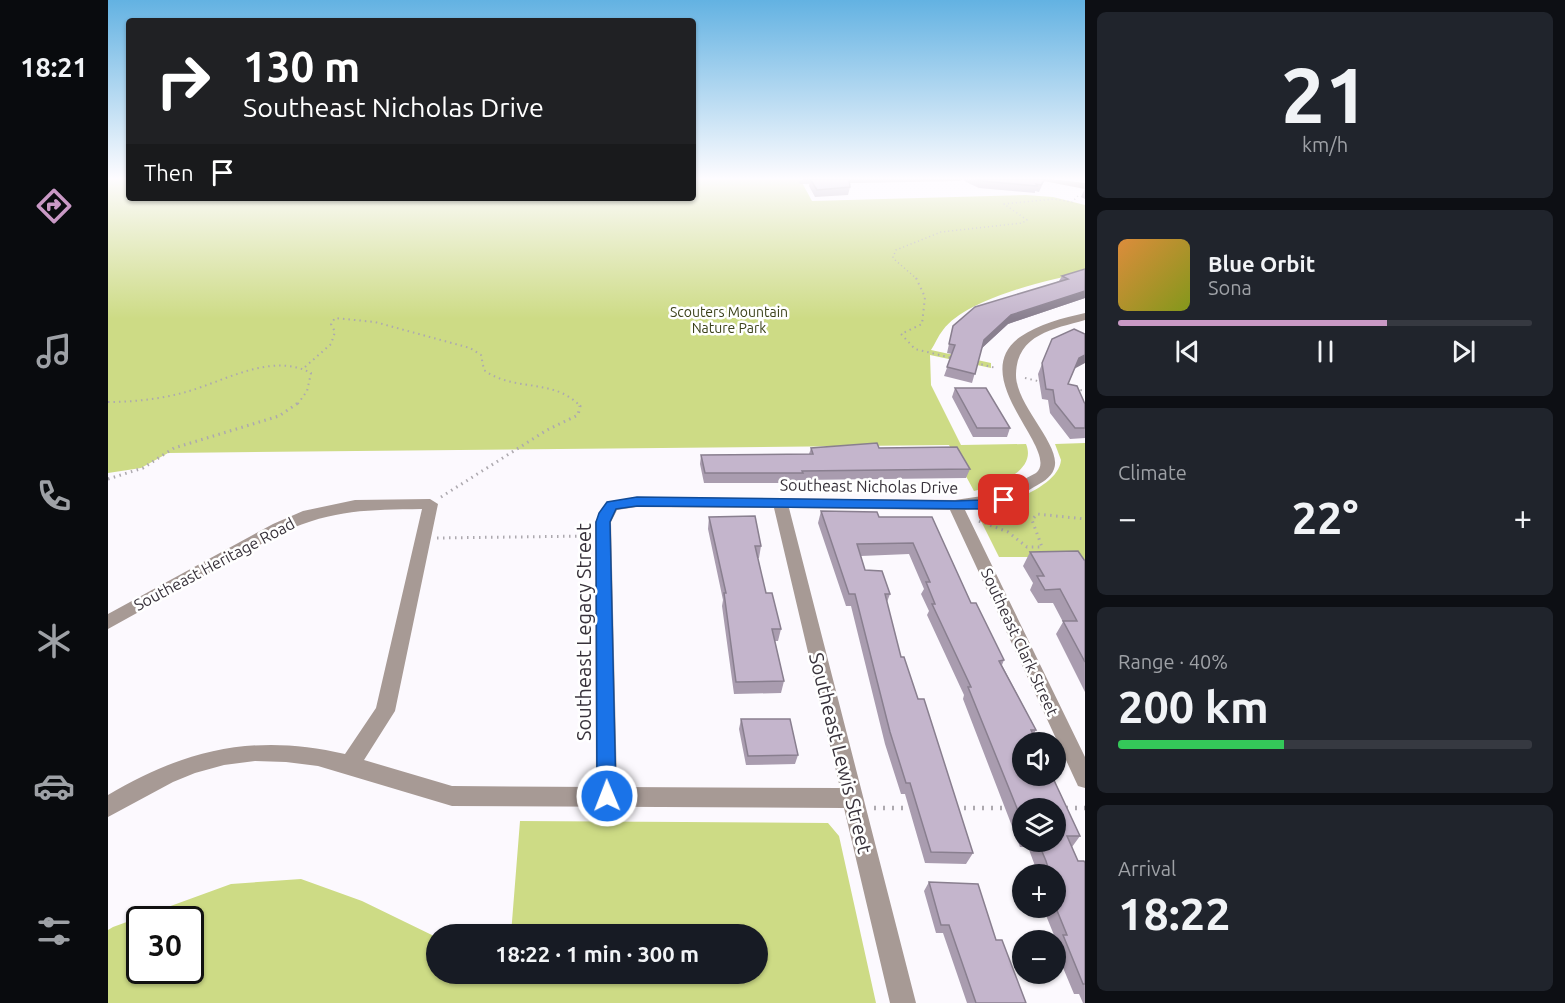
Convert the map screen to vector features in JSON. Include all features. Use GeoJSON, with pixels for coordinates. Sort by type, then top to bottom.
{"type":"FeatureCollection","features":[{"type":"Feature","properties":{"kind":"street"},"geometry":{"type":"LineString","coordinates":[[1008,372],[1014,350],[1024,340],[1085,316]]}},
{"type":"Feature","properties":{"kind":"street"},"geometry":{"type":"LineString","coordinates":[[1061,324],[1077,332]]}},
{"type":"Feature","properties":{"kind":"street","name":"Southeast Nicholas Drive"},"geometry":{"type":"LineString","coordinates":[[612,506],[637,502],[955,505],[1004,500],[1047,469],[1049,460],[1044,447],[1009,390],[1008,372]]}},
{"type":"Feature","properties":{"kind":"street","name":"Southeast Lewis Street"},"geometry":{"type":"LineString","coordinates":[[780,503],[903,1003]]}},
{"type":"Feature","properties":{"kind":"street"},"geometry":{"type":"LineString","coordinates":[[350,764],[375,727],[387,702],[425,538],[430,504]]}},
{"type":"Feature","properties":{"kind":"street","name":"Southeast Heritage Road"},"geometry":{"type":"LineString","coordinates":[[108,622],[278,528],[308,515],[355,505],[430,504]]}},
{"type":"Feature","properties":{"kind":"street","name":"Southeast Clark Street"},"geometry":{"type":"LineString","coordinates":[[955,505],[1083,771]]}},
{"type":"Feature","properties":{"kind":"street","name":"Southeast Legacy Street"},"geometry":{"type":"LineString","coordinates":[[607,796],[603,536],[606,513],[612,506]]}},
{"type":"Feature","properties":{"kind":"street"},"geometry":{"type":"LineString","coordinates":[[108,807],[165,773],[224,756],[275,751],[304,753],[350,764],[422,790],[452,796],[607,796],[852,803]]}},
{"type":"Feature","properties":{"kind":"path"},"geometry":{"type":"LineString","coordinates":[[961,359],[913,348],[904,342],[901,334],[922,324],[925,295],[923,285],[915,276],[898,266],[893,258],[896,250],[908,242],[939,234],[1001,226]]}},
{"type":"Feature","properties":{"kind":"path"},"geometry":{"type":"LineString","coordinates":[[305,367],[331,344],[335,332],[331,324],[334,318],[343,317],[382,324],[442,342],[464,346],[478,352],[484,360],[484,370],[491,378],[545,386],[573,395],[580,406],[578,415],[548,430],[430,504]]}},
{"type":"Feature","properties":{"kind":"path"},"geometry":{"type":"LineString","coordinates":[[971,362],[991,366]]}},
{"type":"Feature","properties":{"kind":"path"},"geometry":{"type":"LineString","coordinates":[[108,402],[154,399],[187,392],[262,367],[287,364],[305,367],[311,373],[312,382],[307,395],[292,408],[247,428],[173,448],[140,471],[108,479]]}},
{"type":"Feature","properties":{"kind":"path"},"geometry":{"type":"LineString","coordinates":[[1008,372],[1043,382]]}},
{"type":"Feature","properties":{"kind":"path"},"geometry":{"type":"LineString","coordinates":[[1075,389],[1085,391]]}},
{"type":"Feature","properties":{"kind":"path"},"geometry":{"type":"LineString","coordinates":[[955,505],[982,523],[1008,532],[1027,547],[1042,547],[1032,520],[1036,514],[1085,519]]}},
{"type":"Feature","properties":{"kind":"path"},"geometry":{"type":"LineString","coordinates":[[425,538],[603,536]]}},
{"type":"Feature","properties":{"kind":"path"},"geometry":{"type":"LineString","coordinates":[[852,803],[922,808]]}},
{"type":"Feature","properties":{"kind":"path"},"geometry":{"type":"LineString","coordinates":[[946,808],[1012,808]]}},
{"type":"Feature","properties":{"kind":"path"},"geometry":{"type":"LineString","coordinates":[[1066,808],[1085,808]]}},
{"type":"Feature","properties":{"kind":"green space","name":"Scouters Mountain Nature Park"},"geometry":{"type":"Polygon","coordinates":[[[108,226],[1085,226],[1085,273],[1030,285],[970,309],[954,319],[943,330],[931,350],[991,363],[991,368],[930,355],[931,385],[961,445],[1026,444],[1028,453],[1021,469],[1014,475],[987,488],[974,491],[949,445],[168,453],[141,468],[108,473],[108,226]]]}},
{"type":"Feature","properties":{"kind":"green space"},"geometry":{"type":"Polygon","coordinates":[[[1085,443],[1085,565],[1071,557],[999,557],[980,519],[980,514],[986,512],[983,508],[1005,503],[1030,493],[1051,478],[1061,460],[1055,444],[1085,443]]]}},
{"type":"Feature","properties":{"kind":"green space"},"geometry":{"type":"Polygon","coordinates":[[[520,821],[828,823],[839,836],[876,1003],[108,1003],[108,930],[113,927],[126,922],[126,984],[204,984],[204,906],[171,906],[231,884],[301,879],[362,901],[426,932],[426,984],[768,984],[768,924],[512,924],[520,821]]]}},
{"type":"Feature","properties":{"kind":"building"},"geometry":{"type":"Polygon","coordinates":[[[1085,269],[1085,291],[1011,315],[984,340],[975,374],[947,367],[955,345],[949,344],[953,326],[975,307],[1068,279],[1062,276],[1085,269]]]}},
{"type":"Feature","properties":{"kind":"building"},"geometry":{"type":"Polygon","coordinates":[[[1074,329],[1085,334],[1085,355],[1079,358],[1068,384],[1077,386],[1085,404],[1085,428],[1075,428],[1055,403],[1053,390],[1046,389],[1042,363],[1052,339],[1074,329]]]}},
{"type":"Feature","properties":{"kind":"building"},"geometry":{"type":"Polygon","coordinates":[[[955,388],[986,388],[1010,428],[977,428],[955,388]]]}},
{"type":"Feature","properties":{"kind":"building"},"geometry":{"type":"Polygon","coordinates":[[[877,443],[879,448],[957,447],[970,469],[705,473],[701,455],[813,454],[811,448],[877,443]]]}},
{"type":"Feature","properties":{"kind":"building"},"geometry":{"type":"Polygon","coordinates":[[[821,511],[877,512],[879,517],[932,517],[971,603],[976,603],[1004,660],[999,661],[1036,730],[1012,732],[1012,786],[1057,786],[1062,798],[1013,798],[968,687],[971,687],[932,604],[935,604],[926,582],[930,582],[913,543],[857,544],[865,570],[882,571],[890,594],[885,594],[901,657],[904,657],[918,699],[924,699],[973,853],[931,852],[910,783],[906,783],[890,732],[855,594],[849,594],[821,511]]]}},
{"type":"Feature","properties":{"kind":"building"},"geometry":{"type":"Polygon","coordinates":[[[755,516],[761,546],[755,546],[766,593],[772,593],[781,629],[772,629],[784,681],[736,682],[724,593],[726,593],[709,517],[755,516]]]}},
{"type":"Feature","properties":{"kind":"building"},"geometry":{"type":"Polygon","coordinates":[[[1078,551],[1085,561],[1085,662],[1063,621],[1077,621],[1060,589],[1045,590],[1037,576],[1044,576],[1030,552],[1078,551]]]}},
{"type":"Feature","properties":{"kind":"building"},"geometry":{"type":"Polygon","coordinates":[[[741,719],[790,719],[798,755],[748,756],[741,719]]]}},
{"type":"Feature","properties":{"kind":"building"},"geometry":{"type":"Polygon","coordinates":[[[1066,806],[1080,836],[1067,836],[1078,861],[1085,863],[1085,984],[1083,984],[1066,942],[1066,930],[1060,918],[1066,918],[1066,864],[1047,864],[1042,852],[1066,852],[1066,806]]]}},
{"type":"Feature","properties":{"kind":"building"},"geometry":{"type":"Polygon","coordinates":[[[929,882],[978,884],[996,940],[1002,940],[1012,966],[1012,984],[1019,984],[1026,1003],[976,1003],[949,925],[941,925],[929,882]]]}},
{"type":"Feature","properties":{"kind":"route"},"geometry":{"type":"LineString","coordinates":[[607,796],[603,522],[612,506],[624,502],[955,505],[1004,500]]}}]}
